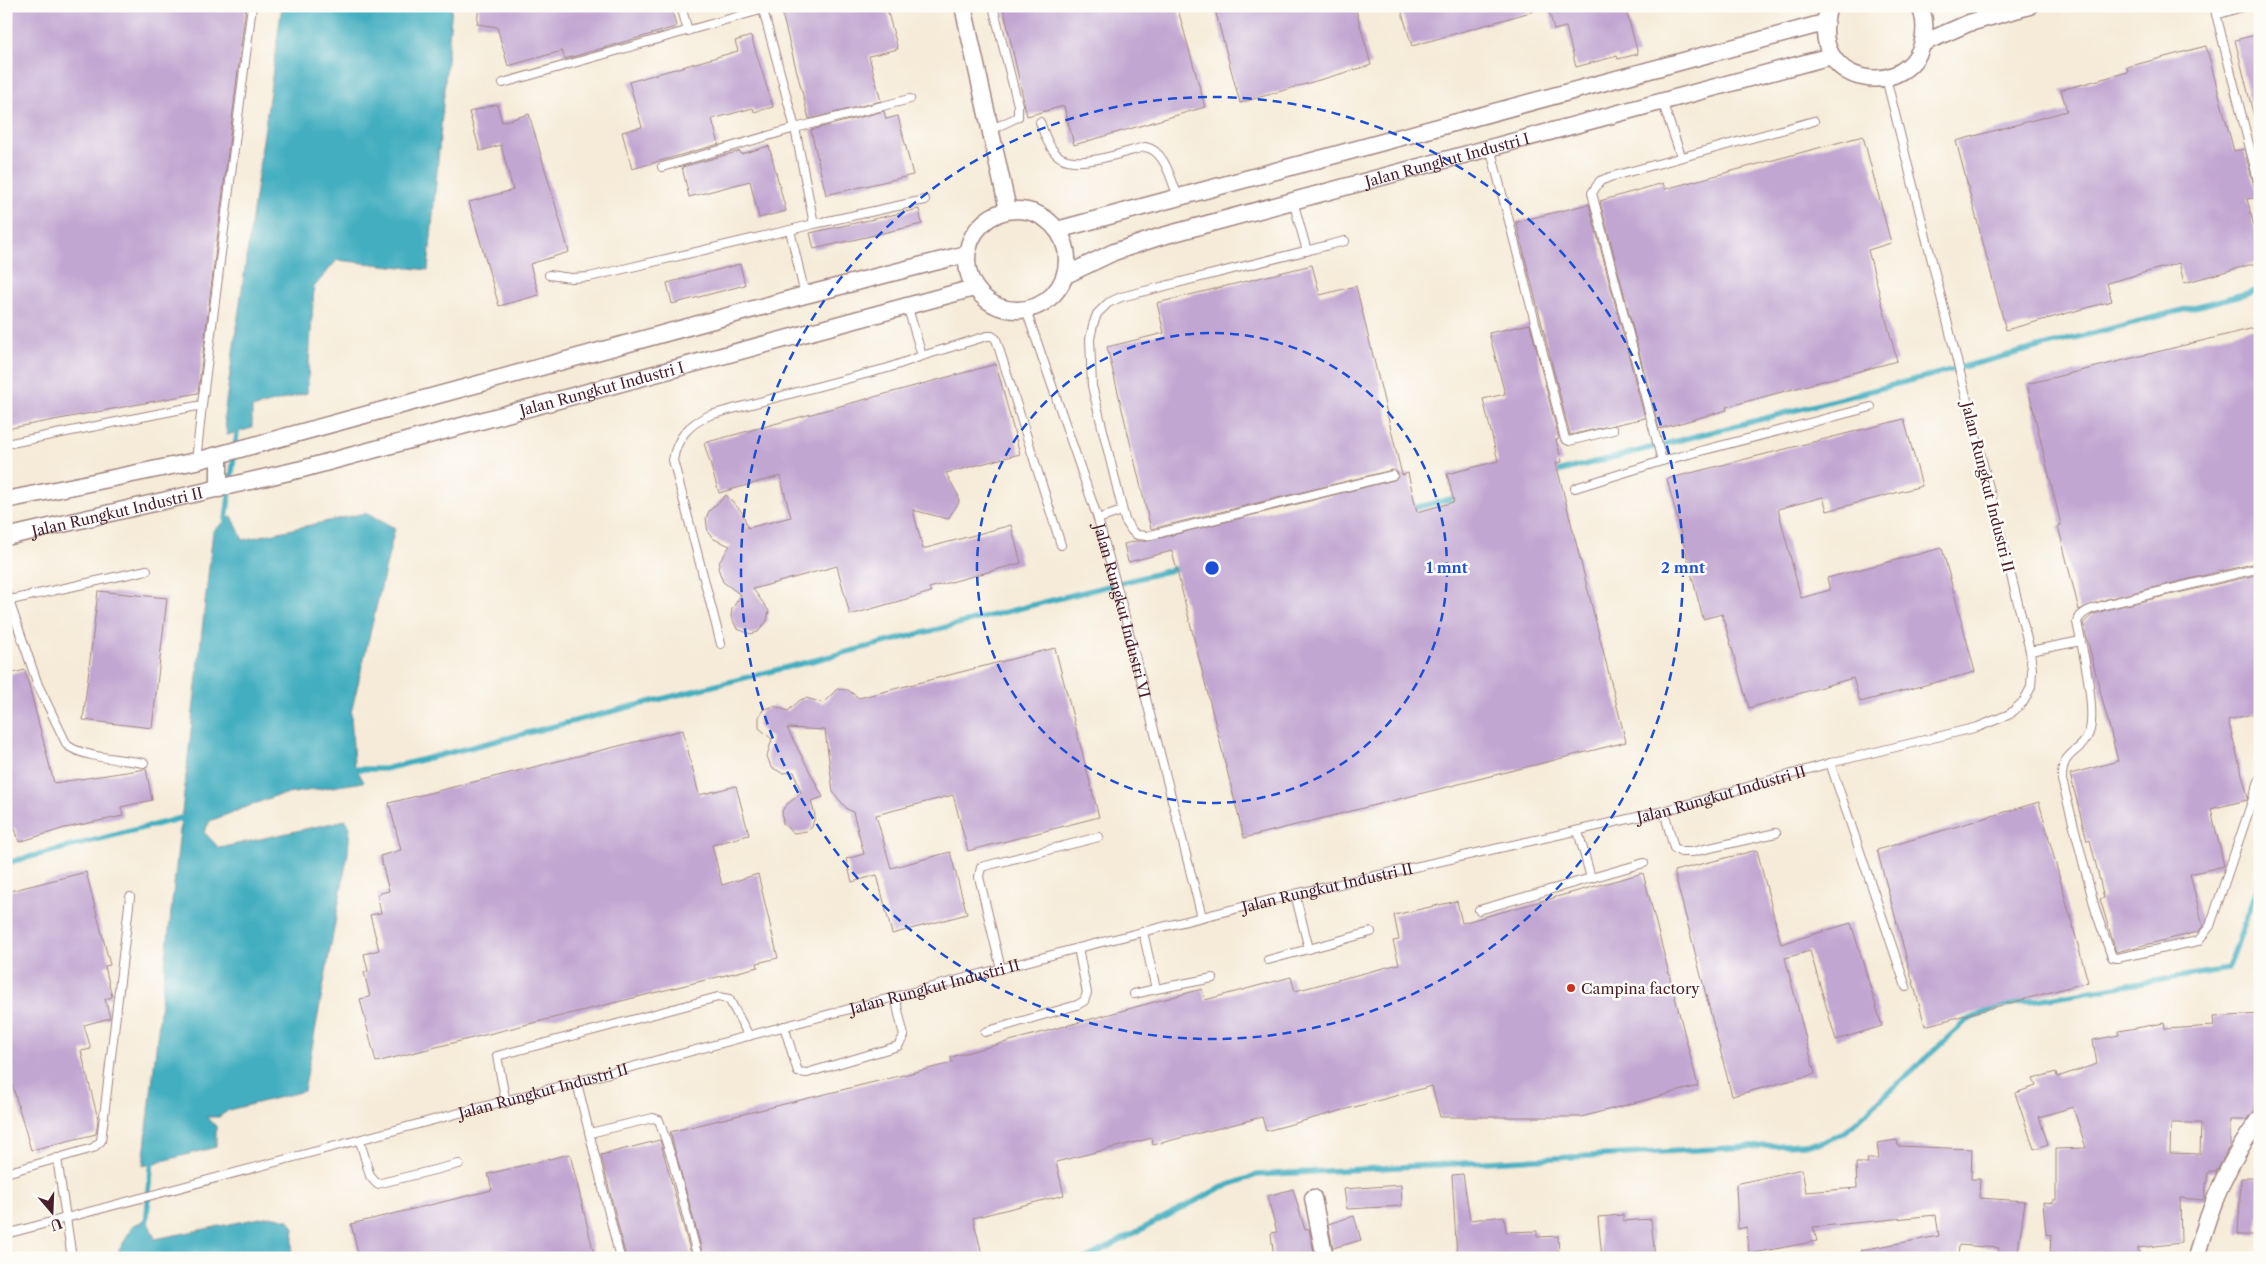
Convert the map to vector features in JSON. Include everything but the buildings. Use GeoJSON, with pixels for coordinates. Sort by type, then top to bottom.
{"type":"FeatureCollection","features":[{"type":"Feature","properties":{"kind":"street"},"geometry":{"type":"LineString","coordinates":[[963,6],[1008,210]]}},
{"type":"Feature","properties":{"kind":"street"},"geometry":{"type":"LineString","coordinates":[[1829,6],[1824,23],[1825,40],[1831,56],[1841,68],[1855,76],[1870,80],[1886,78],[1902,71],[1915,59],[1923,43],[1925,27],[1919,6]]}},
{"type":"Feature","properties":{"kind":"street"},"geometry":{"type":"LineString","coordinates":[[1923,43],[1968,23],[2029,6]]}},
{"type":"Feature","properties":{"kind":"street"},"geometry":{"type":"LineString","coordinates":[[1057,230],[1824,23]]}},
{"type":"Feature","properties":{"kind":"street","name":"Jalan Rungkut Industri I"},"geometry":{"type":"LineString","coordinates":[[1066,274],[1114,252],[1150,240],[1831,56]]}},
{"type":"Feature","properties":{"kind":"street"},"geometry":{"type":"LineString","coordinates":[[1008,210],[1027,210],[1044,217],[1057,230],[1065,244],[1068,259],[1066,274],[1057,291],[1043,303],[1026,310],[1011,311],[997,307],[984,300],[974,288],[967,272],[966,254],[971,238],[980,225],[993,216],[1008,210]]}},
{"type":"Feature","properties":{"kind":"street"},"geometry":{"type":"LineString","coordinates":[[6,500],[196,461],[805,295],[966,254]]}},
{"type":"Feature","properties":{"kind":"street","name":"Jalan Rungkut Industri I"},"geometry":{"type":"LineString","coordinates":[[223,488],[302,469],[974,288]]}},
{"type":"Feature","properties":{"kind":"street"},"geometry":{"type":"LineString","coordinates":[[222,454],[223,488]]}},
{"type":"Feature","properties":{"kind":"street","name":"Jalan Rungkut Industri II"},"geometry":{"type":"LineString","coordinates":[[6,538],[223,488]]}},
{"type":"Feature","properties":{"kind":"street"},"geometry":{"type":"LineString","coordinates":[[2196,1258],[2220,1186],[2240,1145],[2260,1119]]}},
{"type":"Feature","properties":{"kind":"street"},"geometry":{"type":"LineString","coordinates":[[1314,1198],[1325,1258]]}},
{"type":"Feature","properties":{"kind":"lane"},"geometry":{"type":"LineString","coordinates":[[196,461],[252,6]]}},
{"type":"Feature","properties":{"kind":"lane"},"geometry":{"type":"LineString","coordinates":[[681,6],[688,31]]}},
{"type":"Feature","properties":{"kind":"lane"},"geometry":{"type":"LineString","coordinates":[[990,130],[1018,117],[1018,105],[993,6]]}},
{"type":"Feature","properties":{"kind":"lane"},"geometry":{"type":"LineString","coordinates":[[2214,6],[2260,188]]}},
{"type":"Feature","properties":{"kind":"lane"},"geometry":{"type":"LineString","coordinates":[[2216,15],[2245,6]]}},
{"type":"Feature","properties":{"kind":"lane"},"geometry":{"type":"LineString","coordinates":[[503,83],[763,8],[795,128],[814,224]]}},
{"type":"Feature","properties":{"kind":"lane","name":"Jalan Rungkut Industri II"},"geometry":{"type":"LineString","coordinates":[[6,1234],[577,1084],[784,1026],[1078,948],[1295,894],[1664,811],[1830,763],[1978,727],[2010,714],[2024,701],[2031,687],[2030,651],[1886,78]]}},
{"type":"Feature","properties":{"kind":"lane"},"geometry":{"type":"LineString","coordinates":[[662,167],[795,128],[910,99]]}},
{"type":"Feature","properties":{"kind":"lane"},"geometry":{"type":"LineString","coordinates":[[1662,101],[1681,156]]}},
{"type":"Feature","properties":{"kind":"lane"},"geometry":{"type":"LineString","coordinates":[[1661,458],[1592,193],[1600,181],[1681,156],[1814,121]]}},
{"type":"Feature","properties":{"kind":"lane"},"geometry":{"type":"LineString","coordinates":[[1040,122],[1052,148],[1060,158],[1075,162],[1145,147],[1154,148],[1160,154],[1178,197]]}},
{"type":"Feature","properties":{"kind":"lane"},"geometry":{"type":"LineString","coordinates":[[1490,148],[1565,439],[1569,441],[1613,430]]}},
{"type":"Feature","properties":{"kind":"lane"},"geometry":{"type":"LineString","coordinates":[[548,275],[571,278],[589,277],[925,200]]}},
{"type":"Feature","properties":{"kind":"lane"},"geometry":{"type":"LineString","coordinates":[[1293,201],[1307,251]]}},
{"type":"Feature","properties":{"kind":"lane"},"geometry":{"type":"LineString","coordinates":[[790,230],[805,295]]}},
{"type":"Feature","properties":{"kind":"lane"},"geometry":{"type":"LineString","coordinates":[[1345,241],[1121,297],[1108,303],[1097,314],[1090,339],[1092,386],[1122,512],[1132,531],[1137,535],[1147,536],[1393,475]]}},
{"type":"Feature","properties":{"kind":"lane"},"geometry":{"type":"LineString","coordinates":[[907,305],[922,356]]}},
{"type":"Feature","properties":{"kind":"lane","name":"Jalan Rungkut Industri VI"},"geometry":{"type":"LineString","coordinates":[[1026,310],[1098,519],[1202,917]]}},
{"type":"Feature","properties":{"kind":"lane"},"geometry":{"type":"LineString","coordinates":[[721,644],[673,460],[676,446],[686,429],[697,420],[710,415],[888,368],[992,336],[996,339],[1061,545]]}},
{"type":"Feature","properties":{"kind":"lane"},"geometry":{"type":"LineString","coordinates":[[6,444],[202,405]]}},
{"type":"Feature","properties":{"kind":"lane"},"geometry":{"type":"LineString","coordinates":[[1575,488],[1661,458],[1870,407]]}},
{"type":"Feature","properties":{"kind":"lane"},"geometry":{"type":"LineString","coordinates":[[1098,519],[1122,512]]}},
{"type":"Feature","properties":{"kind":"lane"},"geometry":{"type":"LineString","coordinates":[[2260,568],[2086,611],[2077,622],[2093,710],[2086,741],[2065,758],[2061,769],[2062,780],[2096,912],[2112,957],[2117,958],[2153,952],[2201,938],[2212,919],[2260,778]]}},
{"type":"Feature","properties":{"kind":"lane"},"geometry":{"type":"LineString","coordinates":[[144,763],[79,752],[67,746],[38,685],[7,598],[147,570]]}},
{"type":"Feature","properties":{"kind":"lane"},"geometry":{"type":"LineString","coordinates":[[2030,651],[2081,641]]}},
{"type":"Feature","properties":{"kind":"lane"},"geometry":{"type":"LineString","coordinates":[[1830,763],[1906,987]]}},
{"type":"Feature","properties":{"kind":"lane"},"geometry":{"type":"LineString","coordinates":[[1664,811],[1674,848],[1681,852],[1692,852],[1776,833]]}},
{"type":"Feature","properties":{"kind":"lane"},"geometry":{"type":"LineString","coordinates":[[1578,831],[1591,878]]}},
{"type":"Feature","properties":{"kind":"lane"},"geometry":{"type":"LineString","coordinates":[[1001,969],[980,877],[981,867],[1099,837]]}},
{"type":"Feature","properties":{"kind":"lane"},"geometry":{"type":"LineString","coordinates":[[1479,910],[1644,863]]}},
{"type":"Feature","properties":{"kind":"lane"},"geometry":{"type":"LineString","coordinates":[[1295,894],[1309,949]]}},
{"type":"Feature","properties":{"kind":"lane"},"geometry":{"type":"LineString","coordinates":[[6,1173],[93,1148],[101,1142],[130,897]]}},
{"type":"Feature","properties":{"kind":"lane"},"geometry":{"type":"LineString","coordinates":[[1142,932],[1156,989]]}},
{"type":"Feature","properties":{"kind":"lane"},"geometry":{"type":"LineString","coordinates":[[1268,960],[1371,932]]}},
{"type":"Feature","properties":{"kind":"lane"},"geometry":{"type":"LineString","coordinates":[[985,1032],[1077,1005],[1084,1001],[1088,993],[1078,948]]}},
{"type":"Feature","properties":{"kind":"lane"},"geometry":{"type":"LineString","coordinates":[[1134,994],[1213,978]]}},
{"type":"Feature","properties":{"kind":"lane"},"geometry":{"type":"LineString","coordinates":[[506,1102],[497,1056],[718,997],[729,999],[749,1036]]}},
{"type":"Feature","properties":{"kind":"lane"},"geometry":{"type":"LineString","coordinates":[[784,1026],[798,1072],[807,1074],[898,1046],[904,1036],[895,997]]}},
{"type":"Feature","properties":{"kind":"lane"},"geometry":{"type":"LineString","coordinates":[[577,1084],[620,1258]]}},
{"type":"Feature","properties":{"kind":"lane"},"geometry":{"type":"LineString","coordinates":[[590,1133],[653,1118],[659,1120],[672,1159],[698,1258]]}},
{"type":"Feature","properties":{"kind":"lane"},"geometry":{"type":"LineString","coordinates":[[360,1140],[370,1176],[377,1184],[459,1164]]}},
{"type":"Feature","properties":{"kind":"lane"},"geometry":{"type":"LineString","coordinates":[[57,1158],[72,1258]]}},
{"type":"Feature","properties":{"kind":"water"},"geometry":{"type":"Polygon","coordinates":[[[282,6],[452,6],[428,270],[337,260],[314,287],[307,393],[252,408],[252,428],[227,435],[224,416],[282,6]]]}},
{"type":"Feature","properties":{"kind":"water"},"geometry":{"type":"Polygon","coordinates":[[[365,513],[395,528],[351,713],[354,764],[364,782],[275,796],[210,821],[204,832],[219,848],[346,820],[350,827],[348,853],[304,1091],[229,1110],[219,1117],[206,1117],[216,1126],[216,1147],[143,1166],[213,531],[232,516],[243,540],[365,513]]]}},
{"type":"Feature","properties":{"kind":"water"},"geometry":{"type":"Polygon","coordinates":[[[270,1216],[289,1220],[294,1228],[291,1258],[115,1258],[133,1225],[147,1220],[155,1239],[270,1216]]]}},
{"type":"Feature","properties":{"kind":"waterway"},"geometry":{"type":"LineString","coordinates":[[1553,473],[2260,290]]}},
{"type":"Feature","properties":{"kind":"waterway"},"geometry":{"type":"LineString","coordinates":[[225,528],[238,425]]}},
{"type":"Feature","properties":{"kind":"waterway"},"geometry":{"type":"LineString","coordinates":[[1410,509],[1459,497]]}},
{"type":"Feature","properties":{"kind":"waterway"},"geometry":{"type":"LineString","coordinates":[[350,769],[385,769],[1183,567]]}},
{"type":"Feature","properties":{"kind":"waterway"},"geometry":{"type":"LineString","coordinates":[[6,863],[189,816]]}},
{"type":"Feature","properties":{"kind":"waterway"},"geometry":{"type":"LineString","coordinates":[[1087,1258],[1220,1188],[1257,1175],[1820,1143],[1844,1133],[1966,1021],[1999,1006],[2228,969],[2260,881]]}},
{"type":"Feature","properties":{"kind":"waterway"},"geometry":{"type":"LineString","coordinates":[[146,1226],[152,1158]]}},
{"type":"Feature","properties":{"kind":"place","name":"Campina factory"},"geometry":{"type":"Point","coordinates":[1571,988]}}]}
